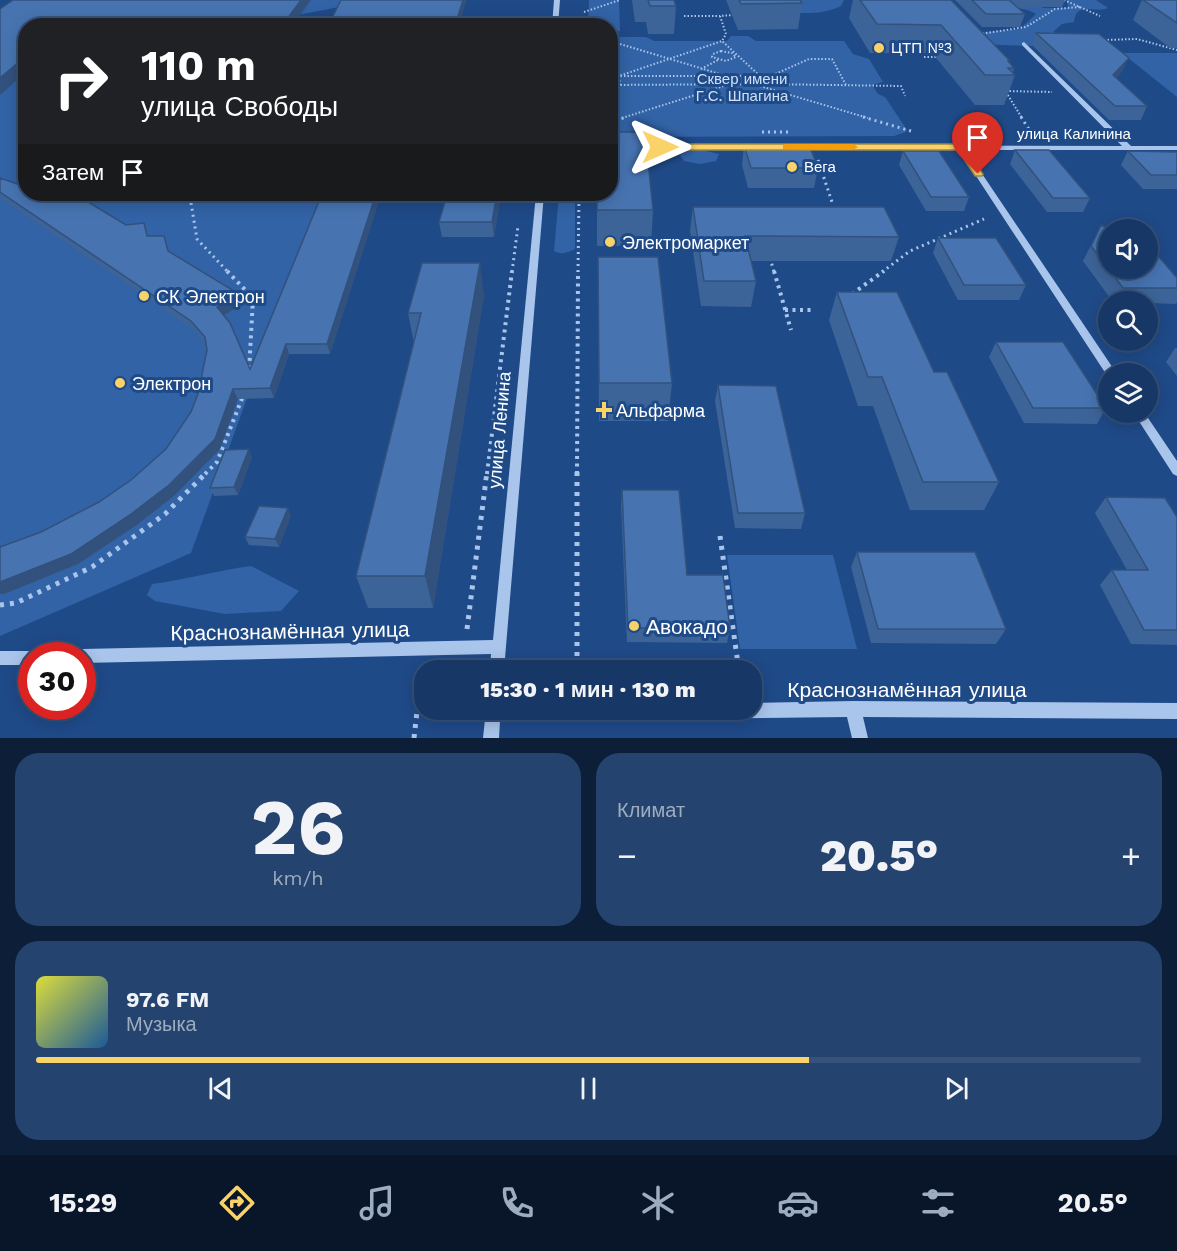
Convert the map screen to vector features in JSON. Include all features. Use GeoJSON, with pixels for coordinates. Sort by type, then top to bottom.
{"type":"FeatureCollection","features":[{"type":"Feature","properties":{"kind":"street"},"geometry":{"type":"LineString","coordinates":[[556,18],[557,0]]}},
{"type":"Feature","properties":{"kind":"street"},"geometry":{"type":"LineString","coordinates":[[1024,44],[1128,147]]}},
{"type":"Feature","properties":{"kind":"street"},"geometry":{"type":"LineString","coordinates":[[618,147],[767,147]]}},
{"type":"Feature","properties":{"kind":"street","name":"улица Калинина"},"geometry":{"type":"LineString","coordinates":[[791,147],[1177,148]]}},
{"type":"Feature","properties":{"kind":"street"},"geometry":{"type":"LineString","coordinates":[[961,147],[1105,363]]}},
{"type":"Feature","properties":{"kind":"street","name":"улица Ленина"},"geometry":{"type":"LineString","coordinates":[[498,660],[539,201]]}},
{"type":"Feature","properties":{"kind":"street"},"geometry":{"type":"LineString","coordinates":[[1145,423],[1177,471]]}},
{"type":"Feature","properties":{"kind":"street","name":"Краснознамённая улица"},"geometry":{"type":"LineString","coordinates":[[96,657],[499,647]]}},
{"type":"Feature","properties":{"kind":"street"},"geometry":{"type":"LineString","coordinates":[[0,658],[18,657]]}},
{"type":"Feature","properties":{"kind":"street"},"geometry":{"type":"LineString","coordinates":[[853,709],[860,738]]}},
{"type":"Feature","properties":{"kind":"street","name":"Краснознамённая улица"},"geometry":{"type":"LineString","coordinates":[[762,710],[1177,711]]}},
{"type":"Feature","properties":{"kind":"street"},"geometry":{"type":"LineString","coordinates":[[491,738],[492,720]]}},
{"type":"Feature","properties":{"kind":"path"},"geometry":{"type":"LineString","coordinates":[[584,12],[620,0]]}},
{"type":"Feature","properties":{"kind":"path"},"geometry":{"type":"LineString","coordinates":[[1064,0],[1100,16]]}},
{"type":"Feature","properties":{"kind":"path"},"geometry":{"type":"LineString","coordinates":[[972,34],[1026,27],[1055,9],[1080,7]]}},
{"type":"Feature","properties":{"kind":"path"},"geometry":{"type":"LineString","coordinates":[[684,16],[738,15]]}},
{"type":"Feature","properties":{"kind":"path"},"geometry":{"type":"LineString","coordinates":[[619,76],[722,41],[726,34],[720,16]]}},
{"type":"Feature","properties":{"kind":"path"},"geometry":{"type":"LineString","coordinates":[[977,28],[984,34]]}},
{"type":"Feature","properties":{"kind":"path"},"geometry":{"type":"LineString","coordinates":[[1103,40],[1137,39],[1177,50]]}},
{"type":"Feature","properties":{"kind":"path"},"geometry":{"type":"LineString","coordinates":[[722,41],[760,76],[764,84]]}},
{"type":"Feature","properties":{"kind":"path"},"geometry":{"type":"LineString","coordinates":[[618,43],[727,76]]}},
{"type":"Feature","properties":{"kind":"path"},"geometry":{"type":"LineString","coordinates":[[721,51],[735,54],[736,57],[733,60],[718,60],[712,57],[713,54],[721,51]]}},
{"type":"Feature","properties":{"kind":"path"},"geometry":{"type":"LineString","coordinates":[[924,57],[945,57]]}},
{"type":"Feature","properties":{"kind":"path"},"geometry":{"type":"LineString","coordinates":[[619,76],[773,75],[808,59],[832,59],[846,85]]}},
{"type":"Feature","properties":{"kind":"path"},"geometry":{"type":"LineString","coordinates":[[701,69],[718,60]]}},
{"type":"Feature","properties":{"kind":"path"},"geometry":{"type":"LineString","coordinates":[[619,76],[620,85],[900,86],[905,96]]}},
{"type":"Feature","properties":{"kind":"path"},"geometry":{"type":"LineString","coordinates":[[659,76],[660,85]]}},
{"type":"Feature","properties":{"kind":"path"},"geometry":{"type":"LineString","coordinates":[[727,76],[730,84]]}},
{"type":"Feature","properties":{"kind":"path"},"geometry":{"type":"LineString","coordinates":[[618,119],[730,84]]}},
{"type":"Feature","properties":{"kind":"path"},"geometry":{"type":"LineString","coordinates":[[755,84],[915,132]]}},
{"type":"Feature","properties":{"kind":"path"},"geometry":{"type":"LineString","coordinates":[[1041,147],[1006,91],[1073,92]]}},
{"type":"Feature","properties":{"kind":"path"},"geometry":{"type":"LineString","coordinates":[[818,158],[833,205]]}},
{"type":"Feature","properties":{"kind":"path"},"geometry":{"type":"LineString","coordinates":[[191,201],[197,239],[253,298],[251,364],[248,381]]}},
{"type":"Feature","properties":{"kind":"path"},"geometry":{"type":"LineString","coordinates":[[577,660],[579,201]]}},
{"type":"Feature","properties":{"kind":"path"},"geometry":{"type":"LineString","coordinates":[[464,648],[519,215]]}},
{"type":"Feature","properties":{"kind":"path"},"geometry":{"type":"LineString","coordinates":[[849,296],[910,251],[984,219]]}},
{"type":"Feature","properties":{"kind":"path"},"geometry":{"type":"LineString","coordinates":[[767,247],[790,330]]}},
{"type":"Feature","properties":{"kind":"path"},"geometry":{"type":"LineString","coordinates":[[785,310],[812,310]]}},
{"type":"Feature","properties":{"kind":"path"},"geometry":{"type":"LineString","coordinates":[[0,604],[16,603],[92,567],[165,514],[217,462],[246,389]]}},
{"type":"Feature","properties":{"kind":"path"},"geometry":{"type":"LineString","coordinates":[[720,536],[737,660]]}},
{"type":"Feature","properties":{"kind":"path"},"geometry":{"type":"LineString","coordinates":[[414,738],[424,649]]}},
{"type":"Feature","properties":{"kind":"green space"},"geometry":{"type":"Polygon","coordinates":[[[274,0],[343,0],[344,6],[293,16],[274,0]]]}},
{"type":"Feature","properties":{"kind":"green space"},"geometry":{"type":"Polygon","coordinates":[[[589,0],[619,0],[620,31],[618,31],[618,18],[588,18],[589,0]]]}},
{"type":"Feature","properties":{"kind":"green space"},"geometry":{"type":"Polygon","coordinates":[[[784,0],[844,0],[841,6],[831,10],[798,13],[784,0]]]}},
{"type":"Feature","properties":{"kind":"green space"},"geometry":{"type":"Polygon","coordinates":[[[1067,0],[1096,0],[1108,8],[1078,11],[1074,22],[1062,24],[1054,31],[1055,39],[1037,46],[866,41],[859,36],[867,33],[968,34],[1020,29],[1036,14],[1010,4],[1036,3],[1043,8],[1068,8],[1067,0]]]}},
{"type":"Feature","properties":{"kind":"green space","name":"Сквер имени Г.С. Шпагина"},"geometry":{"type":"Polygon","coordinates":[[[731,36],[748,36],[756,41],[844,41],[853,54],[869,59],[883,82],[872,85],[878,94],[885,97],[907,130],[906,132],[894,136],[618,137],[618,37],[646,37],[654,41],[727,41],[731,36]]]}},
{"type":"Feature","properties":{"kind":"green space"},"geometry":{"type":"Polygon","coordinates":[[[1122,53],[1177,53],[1177,97],[1122,53]]]}},
{"type":"Feature","properties":{"kind":"green space","name":"Электрон"},"geometry":{"type":"Polygon","coordinates":[[[18,58],[18,201],[325,201],[247,398],[191,553],[0,636],[0,67],[18,58]]]}},
{"type":"Feature","properties":{"kind":"green space"},"geometry":{"type":"Polygon","coordinates":[[[689,150],[719,154],[716,161],[700,164],[684,161],[680,155],[689,150]]]}},
{"type":"Feature","properties":{"kind":"green space"},"geometry":{"type":"Polygon","coordinates":[[[558,201],[575,201],[575,249],[562,253],[554,251],[558,201]]]}},
{"type":"Feature","properties":{"kind":"green space"},"geometry":{"type":"Polygon","coordinates":[[[727,555],[833,555],[857,649],[740,649],[727,555]]]}},
{"type":"Feature","properties":{"kind":"green space"},"geometry":{"type":"Polygon","coordinates":[[[251,566],[299,591],[281,611],[225,614],[155,601],[147,595],[152,584],[251,566]]]}},
{"type":"Feature","properties":{"kind":"building"},"geometry":{"type":"Polygon","coordinates":[[[13,0],[301,0],[288,18],[18,18],[18,63],[0,78],[0,9],[13,0]]]}},
{"type":"Feature","properties":{"kind":"building"},"geometry":{"type":"Polygon","coordinates":[[[341,0],[463,0],[457,18],[332,18],[341,0]]]}},
{"type":"Feature","properties":{"kind":"building"},"geometry":{"type":"Polygon","coordinates":[[[648,0],[674,0],[676,6],[650,6],[648,0]]]}},
{"type":"Feature","properties":{"kind":"building"},"geometry":{"type":"Polygon","coordinates":[[[739,0],[800,0],[802,3],[741,4],[739,0]]]}},
{"type":"Feature","properties":{"kind":"building"},"geometry":{"type":"Polygon","coordinates":[[[860,0],[951,0],[1010,61],[1008,61],[1014,68],[1008,68],[1015,75],[985,75],[941,25],[877,24],[860,0]]]}},
{"type":"Feature","properties":{"kind":"building"},"geometry":{"type":"Polygon","coordinates":[[[972,0],[1009,0],[1025,14],[986,14],[972,0]]]}},
{"type":"Feature","properties":{"kind":"building"},"geometry":{"type":"Polygon","coordinates":[[[1143,0],[1177,0],[1177,23],[1143,0]]]}},
{"type":"Feature","properties":{"kind":"building"},"geometry":{"type":"Polygon","coordinates":[[[1036,33],[1099,34],[1129,58],[1113,75],[1147,106],[1115,106],[1036,33]]]}},
{"type":"Feature","properties":{"kind":"building"},"geometry":{"type":"Polygon","coordinates":[[[618,132],[645,132],[653,210],[597,210],[597,201],[618,201],[618,132]]]}},
{"type":"Feature","properties":{"kind":"building"},"geometry":{"type":"Polygon","coordinates":[[[744,145],[809,145],[818,168],[751,168],[744,145]]]}},
{"type":"Feature","properties":{"kind":"building"},"geometry":{"type":"Polygon","coordinates":[[[1015,150],[1049,150],[1090,198],[1053,198],[1015,150]]]}},
{"type":"Feature","properties":{"kind":"building"},"geometry":{"type":"Polygon","coordinates":[[[903,151],[939,151],[969,197],[931,197],[903,151]]]}},
{"type":"Feature","properties":{"kind":"building"},"geometry":{"type":"Polygon","coordinates":[[[1128,151],[1177,152],[1177,175],[1151,175],[1128,151]]]}},
{"type":"Feature","properties":{"kind":"building"},"geometry":{"type":"Polygon","coordinates":[[[0,178],[18,184],[18,201],[87,201],[126,225],[144,223],[147,236],[164,236],[168,251],[239,294],[217,307],[230,323],[250,369],[319,201],[374,201],[327,344],[286,344],[270,388],[233,389],[215,439],[169,485],[131,514],[71,554],[0,582],[0,547],[41,532],[99,502],[131,480],[166,449],[191,412],[198,394],[207,350],[205,337],[191,321],[0,192],[0,178]]]}},
{"type":"Feature","properties":{"kind":"building"},"geometry":{"type":"Polygon","coordinates":[[[445,201],[496,201],[492,222],[439,222],[445,201]]]}},
{"type":"Feature","properties":{"kind":"building"},"geometry":{"type":"Polygon","coordinates":[[[693,207],[884,207],[899,237],[745,236],[756,281],[704,281],[693,207]]]}},
{"type":"Feature","properties":{"kind":"building"},"geometry":{"type":"Polygon","coordinates":[[[1098,231],[1098,255],[1091,246],[1098,231]]]}},
{"type":"Feature","properties":{"kind":"building"},"geometry":{"type":"Polygon","coordinates":[[[938,238],[996,238],[1026,285],[964,285],[938,238]]]}},
{"type":"Feature","properties":{"kind":"building"},"geometry":{"type":"Polygon","coordinates":[[[1158,256],[1177,278],[1177,288],[1123,288],[1116,279],[1158,279],[1158,256]]]}},
{"type":"Feature","properties":{"kind":"building"},"geometry":{"type":"Polygon","coordinates":[[[598,257],[658,257],[672,383],[599,383],[598,257]]]}},
{"type":"Feature","properties":{"kind":"building"},"geometry":{"type":"Polygon","coordinates":[[[422,263],[480,263],[425,576],[356,576],[421,313],[408,313],[422,263]]]}},
{"type":"Feature","properties":{"kind":"building"},"geometry":{"type":"Polygon","coordinates":[[[837,292],[897,292],[934,372],[947,372],[999,482],[923,482],[882,377],[868,377],[837,292]]]}},
{"type":"Feature","properties":{"kind":"building"},"geometry":{"type":"Polygon","coordinates":[[[996,342],[1063,342],[1098,396],[1098,408],[1033,408],[996,342]]]}},
{"type":"Feature","properties":{"kind":"building"},"geometry":{"type":"Polygon","coordinates":[[[718,385],[776,386],[805,513],[738,513],[718,385]]]}},
{"type":"Feature","properties":{"kind":"building"},"geometry":{"type":"Polygon","coordinates":[[[249,449],[234,487],[210,488],[225,450],[249,449]]]}},
{"type":"Feature","properties":{"kind":"building"},"geometry":{"type":"Polygon","coordinates":[[[622,490],[679,490],[687,575],[723,575],[730,628],[628,628],[622,490]]]}},
{"type":"Feature","properties":{"kind":"building"},"geometry":{"type":"Polygon","coordinates":[[[1106,497],[1165,498],[1177,517],[1177,630],[1144,630],[1112,570],[1148,570],[1106,497]]]}},
{"type":"Feature","properties":{"kind":"building"},"geometry":{"type":"Polygon","coordinates":[[[259,506],[288,508],[275,539],[245,537],[259,506]]]}},
{"type":"Feature","properties":{"kind":"building"},"geometry":{"type":"Polygon","coordinates":[[[857,552],[975,552],[1006,629],[878,629],[857,552]]]}},
{"type":"Feature","properties":{"kind":"slow traffic"},"geometry":{"type":"LineString","coordinates":[[786,147],[853,147]]}},
{"type":"Feature","properties":{"kind":"place","name":"ЦТП №3"},"geometry":{"type":"Point","coordinates":[879,48]}},
{"type":"Feature","properties":{"kind":"place","name":"Вега"},"geometry":{"type":"Point","coordinates":[792,167]}},
{"type":"Feature","properties":{"kind":"place","name":"Электромаркет"},"geometry":{"type":"Point","coordinates":[610,242]}},
{"type":"Feature","properties":{"kind":"place","name":"СК Электрон"},"geometry":{"type":"Point","coordinates":[144,296]}},
{"type":"Feature","properties":{"kind":"place","name":"Электрон"},"geometry":{"type":"Point","coordinates":[120,383]}},
{"type":"Feature","properties":{"kind":"place","name":"Альфарма"},"geometry":{"type":"Point","coordinates":[604,410]}},
{"type":"Feature","properties":{"kind":"place","name":"Авокадо"},"geometry":{"type":"Point","coordinates":[634,626]}},
{"type":"Feature","properties":{"kind":"route"},"geometry":{"type":"LineString","coordinates":[[660,147],[961,147],[978,174]]}}]}
